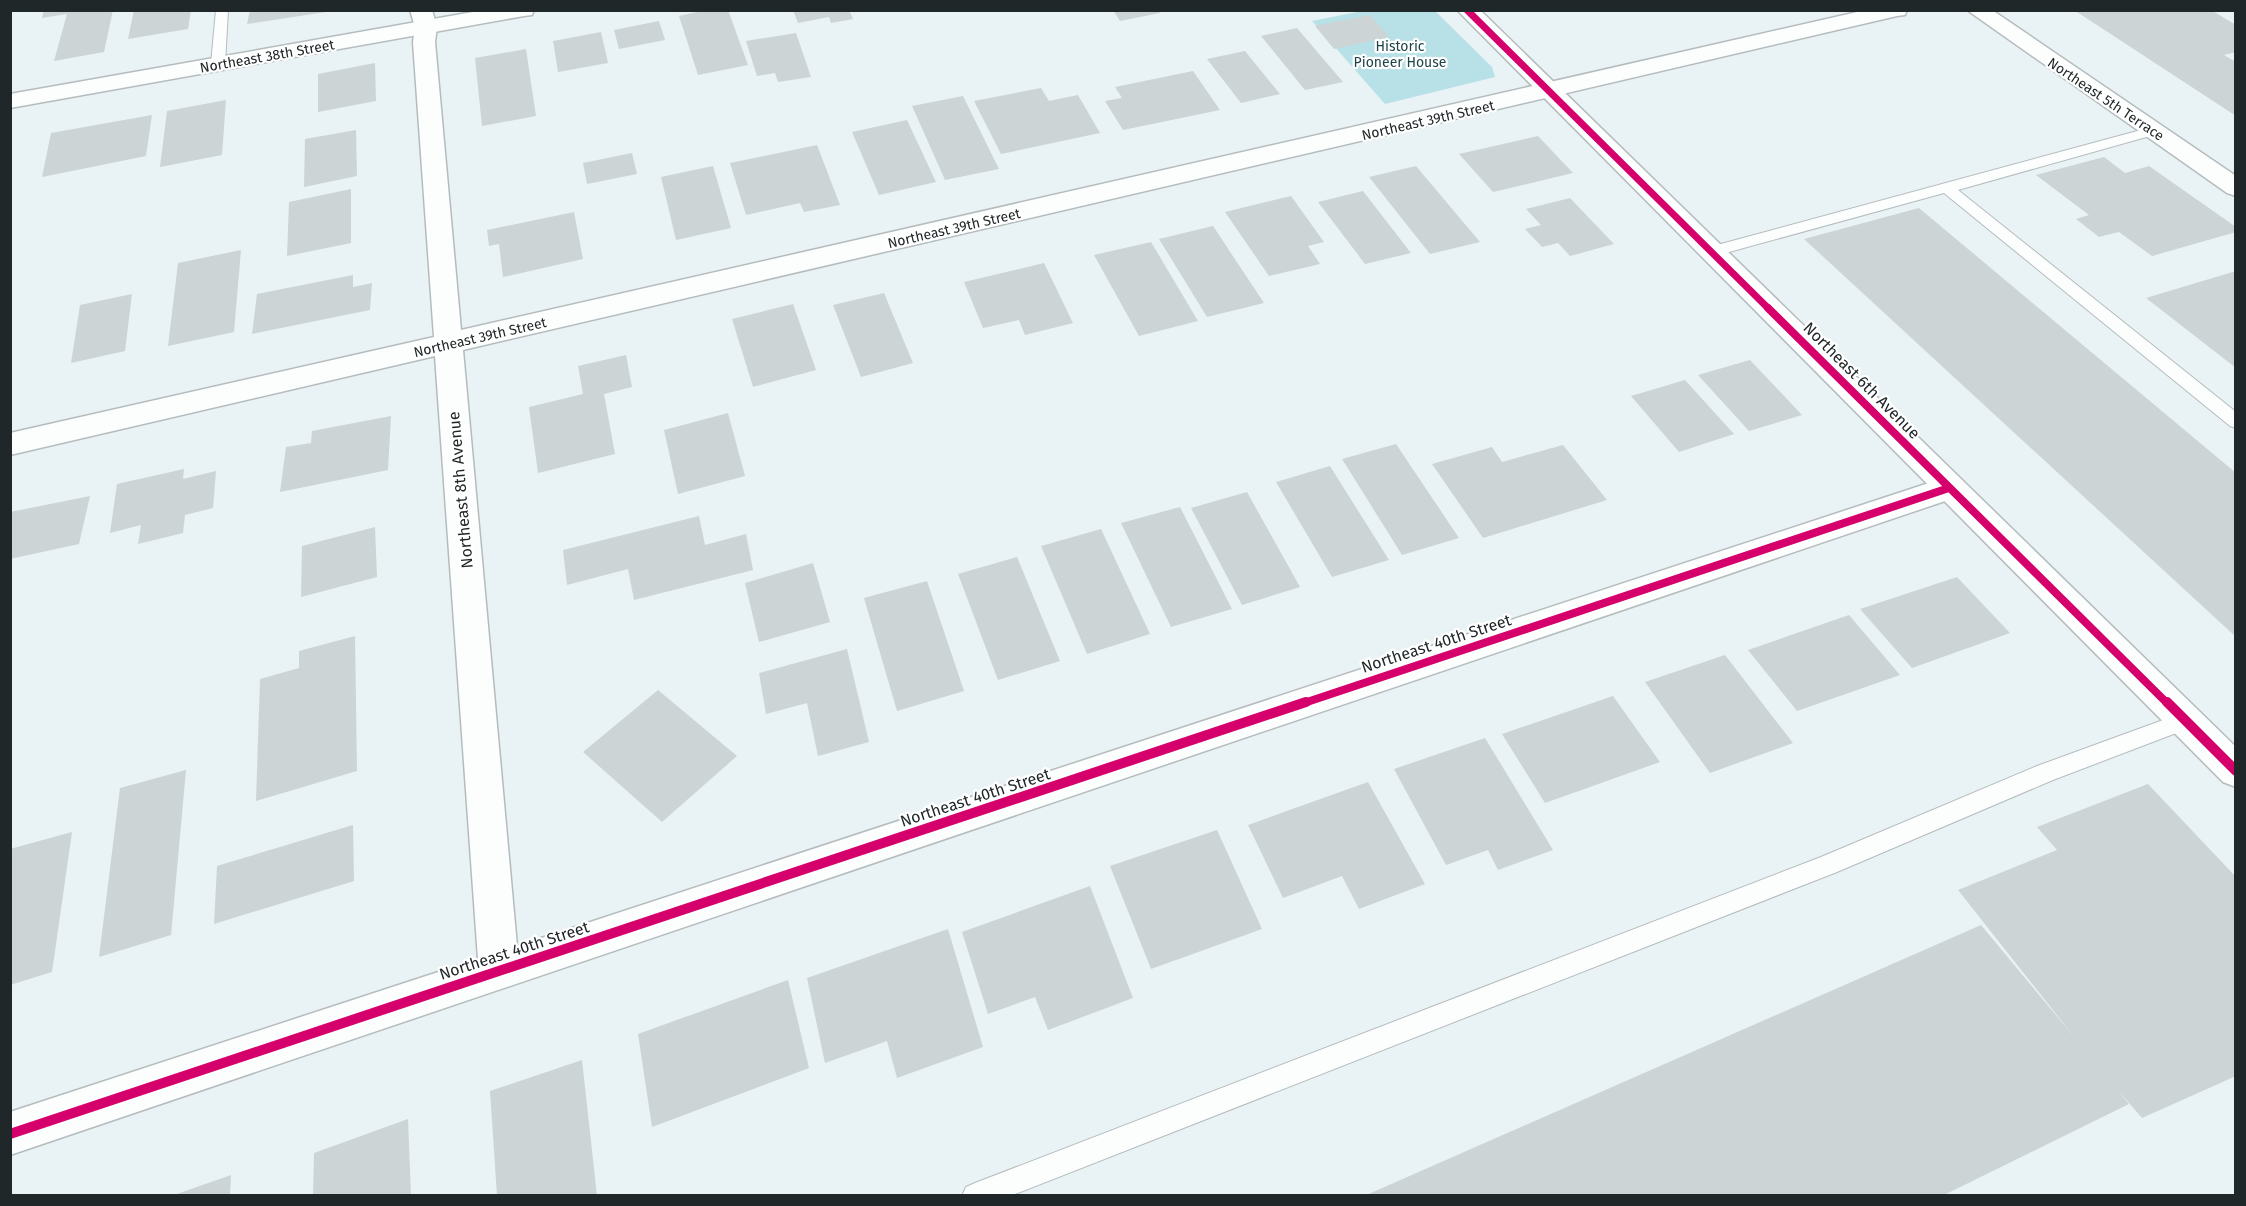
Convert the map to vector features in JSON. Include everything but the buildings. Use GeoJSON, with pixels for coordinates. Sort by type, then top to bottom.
{"type":"FeatureCollection","features":[{"type":"Feature","properties":{"kind":"street","name":"Northeast 38th Street"},"geometry":{"type":"LineString","coordinates":[[10,101],[218,64],[424,19],[524,10]]}},
{"type":"Feature","properties":{"kind":"street","name":"Northeast 6th Avenue"},"geometry":{"type":"LineString","coordinates":[[1467,10],[2235,771]]}},
{"type":"Feature","properties":{"kind":"street","name":"Northeast 39th Street"},"geometry":{"type":"LineString","coordinates":[[10,444],[1549,92],[1897,10]]}},
{"type":"Feature","properties":{"kind":"street","name":"Northeast 5th Terrace"},"geometry":{"type":"LineString","coordinates":[[1977,10],[2235,188]]}},
{"type":"Feature","properties":{"kind":"street","name":"Northeast 8th Avenue"},"geometry":{"type":"LineString","coordinates":[[424,19],[424,42],[499,971]]}},
{"type":"Feature","properties":{"kind":"street","name":"Northeast 40th Street"},"geometry":{"type":"LineString","coordinates":[[10,1134],[1949,488]]}},
{"type":"Feature","properties":{"kind":"lane"},"geometry":{"type":"LineString","coordinates":[[218,64],[222,10]]}},
{"type":"Feature","properties":{"kind":"lane"},"geometry":{"type":"LineString","coordinates":[[1711,252],[2152,131]]}},
{"type":"Feature","properties":{"kind":"lane"},"geometry":{"type":"LineString","coordinates":[[1947,188],[2235,422]]}},
{"type":"Feature","properties":{"kind":"lane"},"geometry":{"type":"LineString","coordinates":[[975,1196],[1828,865],[2045,773],[2185,721]]}},
{"type":"Feature","properties":{"kind":"green space","name":"Historic Pioneer House"},"geometry":{"type":"Polygon","coordinates":[[[1362,11],[1435,11],[1492,67],[1495,77],[1385,104],[1312,21],[1362,11]]]}},
{"type":"Feature","properties":{"kind":"cycle path"},"geometry":{"type":"LineString","coordinates":[[1467,10],[2236,771]]}},
{"type":"Feature","properties":{"kind":"cycle path"},"geometry":{"type":"LineString","coordinates":[[10,1134],[1949,488]]}}]}
